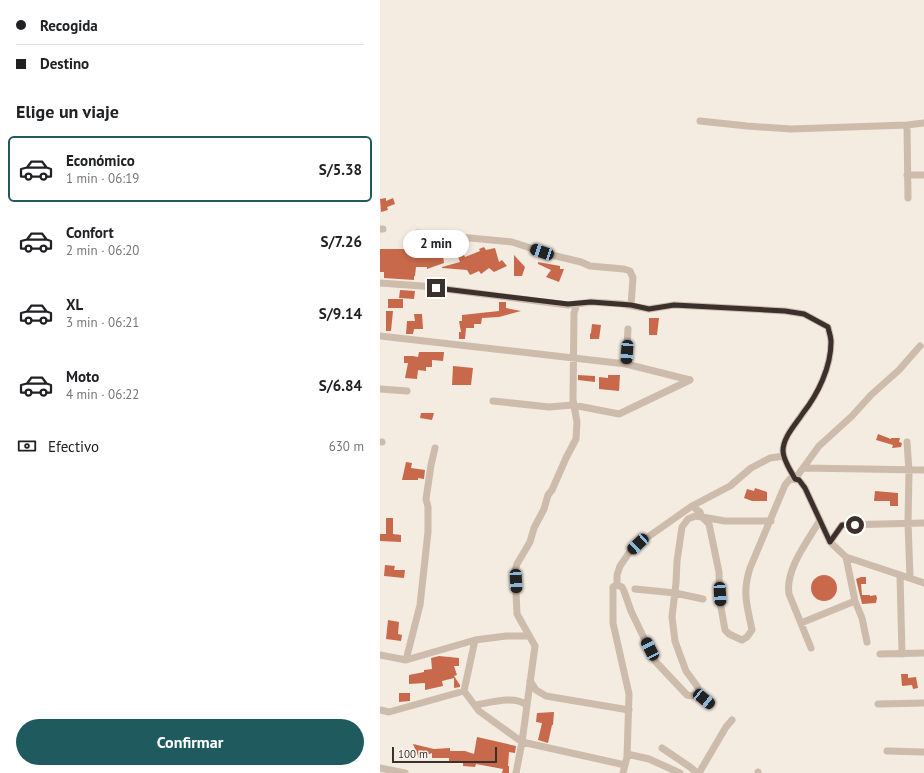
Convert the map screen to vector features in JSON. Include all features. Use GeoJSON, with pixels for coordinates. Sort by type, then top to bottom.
{"type":"FeatureCollection","features":[{"type":"Feature","properties":{"kind":"street"},"geometry":{"type":"LineString","coordinates":[[700,121],[791,129],[907,125],[924,123]]}},
{"type":"Feature","properties":{"kind":"street"},"geometry":{"type":"LineString","coordinates":[[907,125],[908,198]]}},
{"type":"Feature","properties":{"kind":"street"},"geometry":{"type":"LineString","coordinates":[[907,175],[924,175]]}},
{"type":"Feature","properties":{"kind":"street"},"geometry":{"type":"LineString","coordinates":[[417,233],[512,242],[590,266],[624,269],[630,271],[633,278],[631,305]]}},
{"type":"Feature","properties":{"kind":"street"},"geometry":{"type":"LineString","coordinates":[[380,283],[422,286],[568,304],[591,302],[631,305],[649,309],[674,305],[785,311],[804,314],[828,327],[831,341],[830,356],[824,377],[808,407],[787,437],[783,449],[784,456],[795,479]]}},
{"type":"Feature","properties":{"kind":"street"},"geometry":{"type":"LineString","coordinates":[[516,773],[522,742],[535,646],[517,614],[515,571],[517,564],[530,542],[534,528],[544,509],[548,495],[552,490],[576,439],[578,422],[573,405],[574,313],[577,304]]}},
{"type":"Feature","properties":{"kind":"street"},"geometry":{"type":"LineString","coordinates":[[626,364],[628,329]]}},
{"type":"Feature","properties":{"kind":"street"},"geometry":{"type":"LineString","coordinates":[[380,336],[626,364],[690,380],[619,414],[573,405],[548,407],[493,401]]}},
{"type":"Feature","properties":{"kind":"street"},"geometry":{"type":"LineString","coordinates":[[795,479],[819,446],[899,370],[920,346]]}},
{"type":"Feature","properties":{"kind":"street"},"geometry":{"type":"LineString","coordinates":[[380,389],[407,392]]}},
{"type":"Feature","properties":{"kind":"street"},"geometry":{"type":"LineString","coordinates":[[907,442],[909,471],[908,523],[910,577]]}},
{"type":"Feature","properties":{"kind":"street"},"geometry":{"type":"LineString","coordinates":[[406,660],[420,605],[428,532],[428,507],[426,499],[430,465],[435,448]]}},
{"type":"Feature","properties":{"kind":"street"},"geometry":{"type":"LineString","coordinates":[[623,773],[627,754],[629,694],[612,623],[613,587],[617,585],[617,575],[620,566],[629,553],[638,544],[692,506],[730,486],[751,468],[770,458],[784,456]]}},
{"type":"Feature","properties":{"kind":"street"},"geometry":{"type":"LineString","coordinates":[[803,468],[909,471],[924,470]]}},
{"type":"Feature","properties":{"kind":"street"},"geometry":{"type":"LineString","coordinates":[[692,506],[700,512],[702,517],[709,524],[719,572],[720,602],[725,630],[729,634],[742,640],[747,637],[752,630],[745,594],[746,581],[785,485],[790,479],[799,480],[805,488],[830,542],[846,557],[924,582]]}},
{"type":"Feature","properties":{"kind":"street"},"geometry":{"type":"LineString","coordinates":[[698,694],[699,690],[686,671],[675,641],[672,617],[675,593],[676,561],[682,527],[688,519],[695,516],[725,521],[771,521]]}},
{"type":"Feature","properties":{"kind":"street"},"geometry":{"type":"LineString","coordinates":[[811,648],[788,586],[792,569],[820,520]]}},
{"type":"Feature","properties":{"kind":"street"},"geometry":{"type":"LineString","coordinates":[[830,542],[842,525],[924,523]]}},
{"type":"Feature","properties":{"kind":"street"},"geometry":{"type":"LineString","coordinates":[[846,557],[867,642]]}},
{"type":"Feature","properties":{"kind":"street"},"geometry":{"type":"LineString","coordinates":[[900,574],[902,654]]}},
{"type":"Feature","properties":{"kind":"street"},"geometry":{"type":"LineString","coordinates":[[617,585],[622,587],[624,591],[631,612],[655,662],[687,695],[692,696],[698,694]]}},
{"type":"Feature","properties":{"kind":"street"},"geometry":{"type":"LineString","coordinates":[[635,589],[675,593],[703,599]]}},
{"type":"Feature","properties":{"kind":"street"},"geometry":{"type":"LineString","coordinates":[[801,622],[856,601]]}},
{"type":"Feature","properties":{"kind":"street"},"geometry":{"type":"LineString","coordinates":[[380,655],[406,660],[475,640],[506,636],[528,636]]}},
{"type":"Feature","properties":{"kind":"street"},"geometry":{"type":"LineString","coordinates":[[464,692],[475,640]]}},
{"type":"Feature","properties":{"kind":"street"},"geometry":{"type":"LineString","coordinates":[[880,654],[924,653]]}},
{"type":"Feature","properties":{"kind":"street"},"geometry":{"type":"LineString","coordinates":[[530,681],[536,690],[546,696],[629,710]]}},
{"type":"Feature","properties":{"kind":"street"},"geometry":{"type":"LineString","coordinates":[[464,692],[479,711],[522,742],[625,765]]}},
{"type":"Feature","properties":{"kind":"street"},"geometry":{"type":"LineString","coordinates":[[380,710],[389,712],[464,692]]}},
{"type":"Feature","properties":{"kind":"street"},"geometry":{"type":"LineString","coordinates":[[698,694],[710,704]]}},
{"type":"Feature","properties":{"kind":"street"},"geometry":{"type":"LineString","coordinates":[[475,705],[505,700],[522,701],[526,705]]}},
{"type":"Feature","properties":{"kind":"street"},"geometry":{"type":"LineString","coordinates":[[878,704],[924,703]]}},
{"type":"Feature","properties":{"kind":"street"},"geometry":{"type":"LineString","coordinates":[[662,748],[698,773],[726,727],[732,720]]}},
{"type":"Feature","properties":{"kind":"street"},"geometry":{"type":"LineString","coordinates":[[887,752],[924,752]]}},
{"type":"Feature","properties":{"kind":"street"},"geometry":{"type":"LineString","coordinates":[[627,754],[649,759],[680,773]]}},
{"type":"Feature","properties":{"kind":"street"},"geometry":{"type":"LineString","coordinates":[[380,768],[393,772],[404,773]]}},
{"type":"Feature","properties":{"kind":"building"},"geometry":{"type":"Polygon","coordinates":[[[386,198],[386,201],[393,198],[395,204],[387,207],[388,210],[381,212],[380,199],[386,198]]]}},
{"type":"Feature","properties":{"kind":"building"},"geometry":{"type":"Polygon","coordinates":[[[484,247],[486,250],[495,248],[499,262],[502,260],[507,266],[494,272],[489,268],[481,274],[479,271],[470,275],[467,270],[442,268],[460,262],[458,257],[464,255],[465,257],[480,251],[479,249],[484,247]]]}},
{"type":"Feature","properties":{"kind":"building"},"geometry":{"type":"Polygon","coordinates":[[[380,249],[414,249],[414,254],[424,254],[424,256],[443,256],[444,263],[427,269],[427,267],[416,267],[414,280],[384,278],[384,272],[380,272],[380,249]]]}},
{"type":"Feature","properties":{"kind":"building"},"geometry":{"type":"Polygon","coordinates":[[[514,255],[525,267],[522,276],[514,276],[514,255]]]}},
{"type":"Feature","properties":{"kind":"building"},"geometry":{"type":"Polygon","coordinates":[[[538,262],[560,266],[560,269],[564,269],[559,282],[546,277],[551,270],[538,264],[538,262]]]}},
{"type":"Feature","properties":{"kind":"building"},"geometry":{"type":"Polygon","coordinates":[[[400,290],[415,291],[414,299],[399,298],[400,290]]]}},
{"type":"Feature","properties":{"kind":"building"},"geometry":{"type":"Polygon","coordinates":[[[388,299],[403,299],[403,308],[388,308],[388,299]]]}},
{"type":"Feature","properties":{"kind":"building"},"geometry":{"type":"Polygon","coordinates":[[[499,302],[506,302],[506,308],[521,311],[499,317],[482,318],[481,324],[474,324],[474,328],[466,328],[465,339],[459,339],[459,332],[461,332],[459,321],[462,321],[462,315],[499,311],[499,302]]]}},
{"type":"Feature","properties":{"kind":"building"},"geometry":{"type":"Polygon","coordinates":[[[386,311],[393,311],[391,331],[386,331],[386,311]]]}},
{"type":"Feature","properties":{"kind":"building"},"geometry":{"type":"Polygon","coordinates":[[[414,314],[422,314],[423,329],[414,329],[413,334],[406,334],[407,321],[415,321],[414,314]]]}},
{"type":"Feature","properties":{"kind":"building"},"geometry":{"type":"Polygon","coordinates":[[[649,318],[659,318],[657,335],[649,335],[649,318]]]}},
{"type":"Feature","properties":{"kind":"building"},"geometry":{"type":"Polygon","coordinates":[[[592,324],[601,325],[599,339],[590,339],[592,324]]]}},
{"type":"Feature","properties":{"kind":"building"},"geometry":{"type":"Polygon","coordinates":[[[419,352],[444,352],[443,361],[432,360],[432,367],[426,367],[426,371],[418,370],[417,379],[405,378],[408,363],[404,363],[404,356],[418,357],[419,352]]]}},
{"type":"Feature","properties":{"kind":"building"},"geometry":{"type":"Polygon","coordinates":[[[453,366],[473,368],[471,385],[452,385],[453,366]]]}},
{"type":"Feature","properties":{"kind":"building"},"geometry":{"type":"Polygon","coordinates":[[[578,375],[595,376],[595,382],[578,380],[578,375]]]}},
{"type":"Feature","properties":{"kind":"building"},"geometry":{"type":"Polygon","coordinates":[[[608,375],[620,375],[619,391],[599,389],[599,377],[608,378],[608,375]]]}},
{"type":"Feature","properties":{"kind":"building"},"geometry":{"type":"Polygon","coordinates":[[[421,413],[434,413],[432,420],[420,418],[421,413]]]}},
{"type":"Feature","properties":{"kind":"building"},"geometry":{"type":"Polygon","coordinates":[[[878,434],[891,439],[900,438],[899,442],[902,443],[901,447],[892,448],[893,445],[876,440],[878,434]]]}},
{"type":"Feature","properties":{"kind":"building"},"geometry":{"type":"Polygon","coordinates":[[[406,462],[412,463],[411,468],[425,470],[424,479],[418,478],[418,480],[402,480],[406,462]]]}},
{"type":"Feature","properties":{"kind":"building"},"geometry":{"type":"Polygon","coordinates":[[[755,488],[767,492],[767,501],[752,501],[744,498],[747,489],[754,491],[755,488]]]}},
{"type":"Feature","properties":{"kind":"building"},"geometry":{"type":"Polygon","coordinates":[[[875,491],[898,493],[898,506],[890,506],[890,501],[874,501],[875,491]]]}},
{"type":"Feature","properties":{"kind":"building"},"geometry":{"type":"Polygon","coordinates":[[[386,518],[393,518],[393,534],[401,535],[401,542],[380,541],[380,534],[386,534],[386,518]]]}},
{"type":"Feature","properties":{"kind":"building"},"geometry":{"type":"Polygon","coordinates":[[[385,565],[395,566],[394,570],[405,570],[404,578],[384,576],[385,565]]]}},
{"type":"Feature","properties":{"kind":"building"},"geometry":{"type":"Polygon","coordinates":[[[824,575],[833,579],[837,588],[833,597],[824,601],[815,597],[811,588],[815,579],[824,575]]]}},
{"type":"Feature","properties":{"kind":"building"},"geometry":{"type":"Polygon","coordinates":[[[866,577],[866,584],[861,584],[862,595],[876,595],[876,603],[862,604],[856,579],[866,577]]]}},
{"type":"Feature","properties":{"kind":"building"},"geometry":{"type":"Polygon","coordinates":[[[388,620],[399,622],[398,634],[402,635],[401,641],[386,639],[388,620]]]}},
{"type":"Feature","properties":{"kind":"building"},"geometry":{"type":"Polygon","coordinates":[[[439,656],[459,658],[459,666],[454,666],[457,675],[454,676],[460,687],[454,688],[454,678],[442,681],[443,686],[425,690],[425,683],[409,684],[409,675],[432,669],[431,658],[439,656]]]}},
{"type":"Feature","properties":{"kind":"building"},"geometry":{"type":"Polygon","coordinates":[[[901,674],[908,674],[908,678],[916,677],[918,688],[913,689],[912,685],[902,686],[901,674]]]}},
{"type":"Feature","properties":{"kind":"building"},"geometry":{"type":"Polygon","coordinates":[[[399,693],[410,693],[410,701],[399,702],[399,693]]]}},
{"type":"Feature","properties":{"kind":"building"},"geometry":{"type":"Polygon","coordinates":[[[554,712],[553,725],[548,743],[538,740],[542,723],[536,722],[537,713],[554,712]]]}},
{"type":"Feature","properties":{"kind":"building"},"geometry":{"type":"Polygon","coordinates":[[[477,737],[516,746],[515,753],[509,752],[509,773],[502,773],[503,769],[476,764],[475,767],[463,766],[463,763],[449,763],[449,758],[432,758],[432,753],[419,758],[413,744],[434,749],[450,748],[450,751],[465,751],[474,754],[477,737]]]}},
{"type":"Feature","properties":{"kind":"route"},"geometry":{"type":"LineString","coordinates":[[436,288],[568,304],[583,304],[591,302],[631,305],[649,309],[674,305],[785,311],[804,314],[828,327],[831,341],[830,356],[824,377],[808,407],[787,437],[783,449],[784,456],[795,479],[799,480],[805,488],[830,542],[842,525],[855,525]]}}]}
